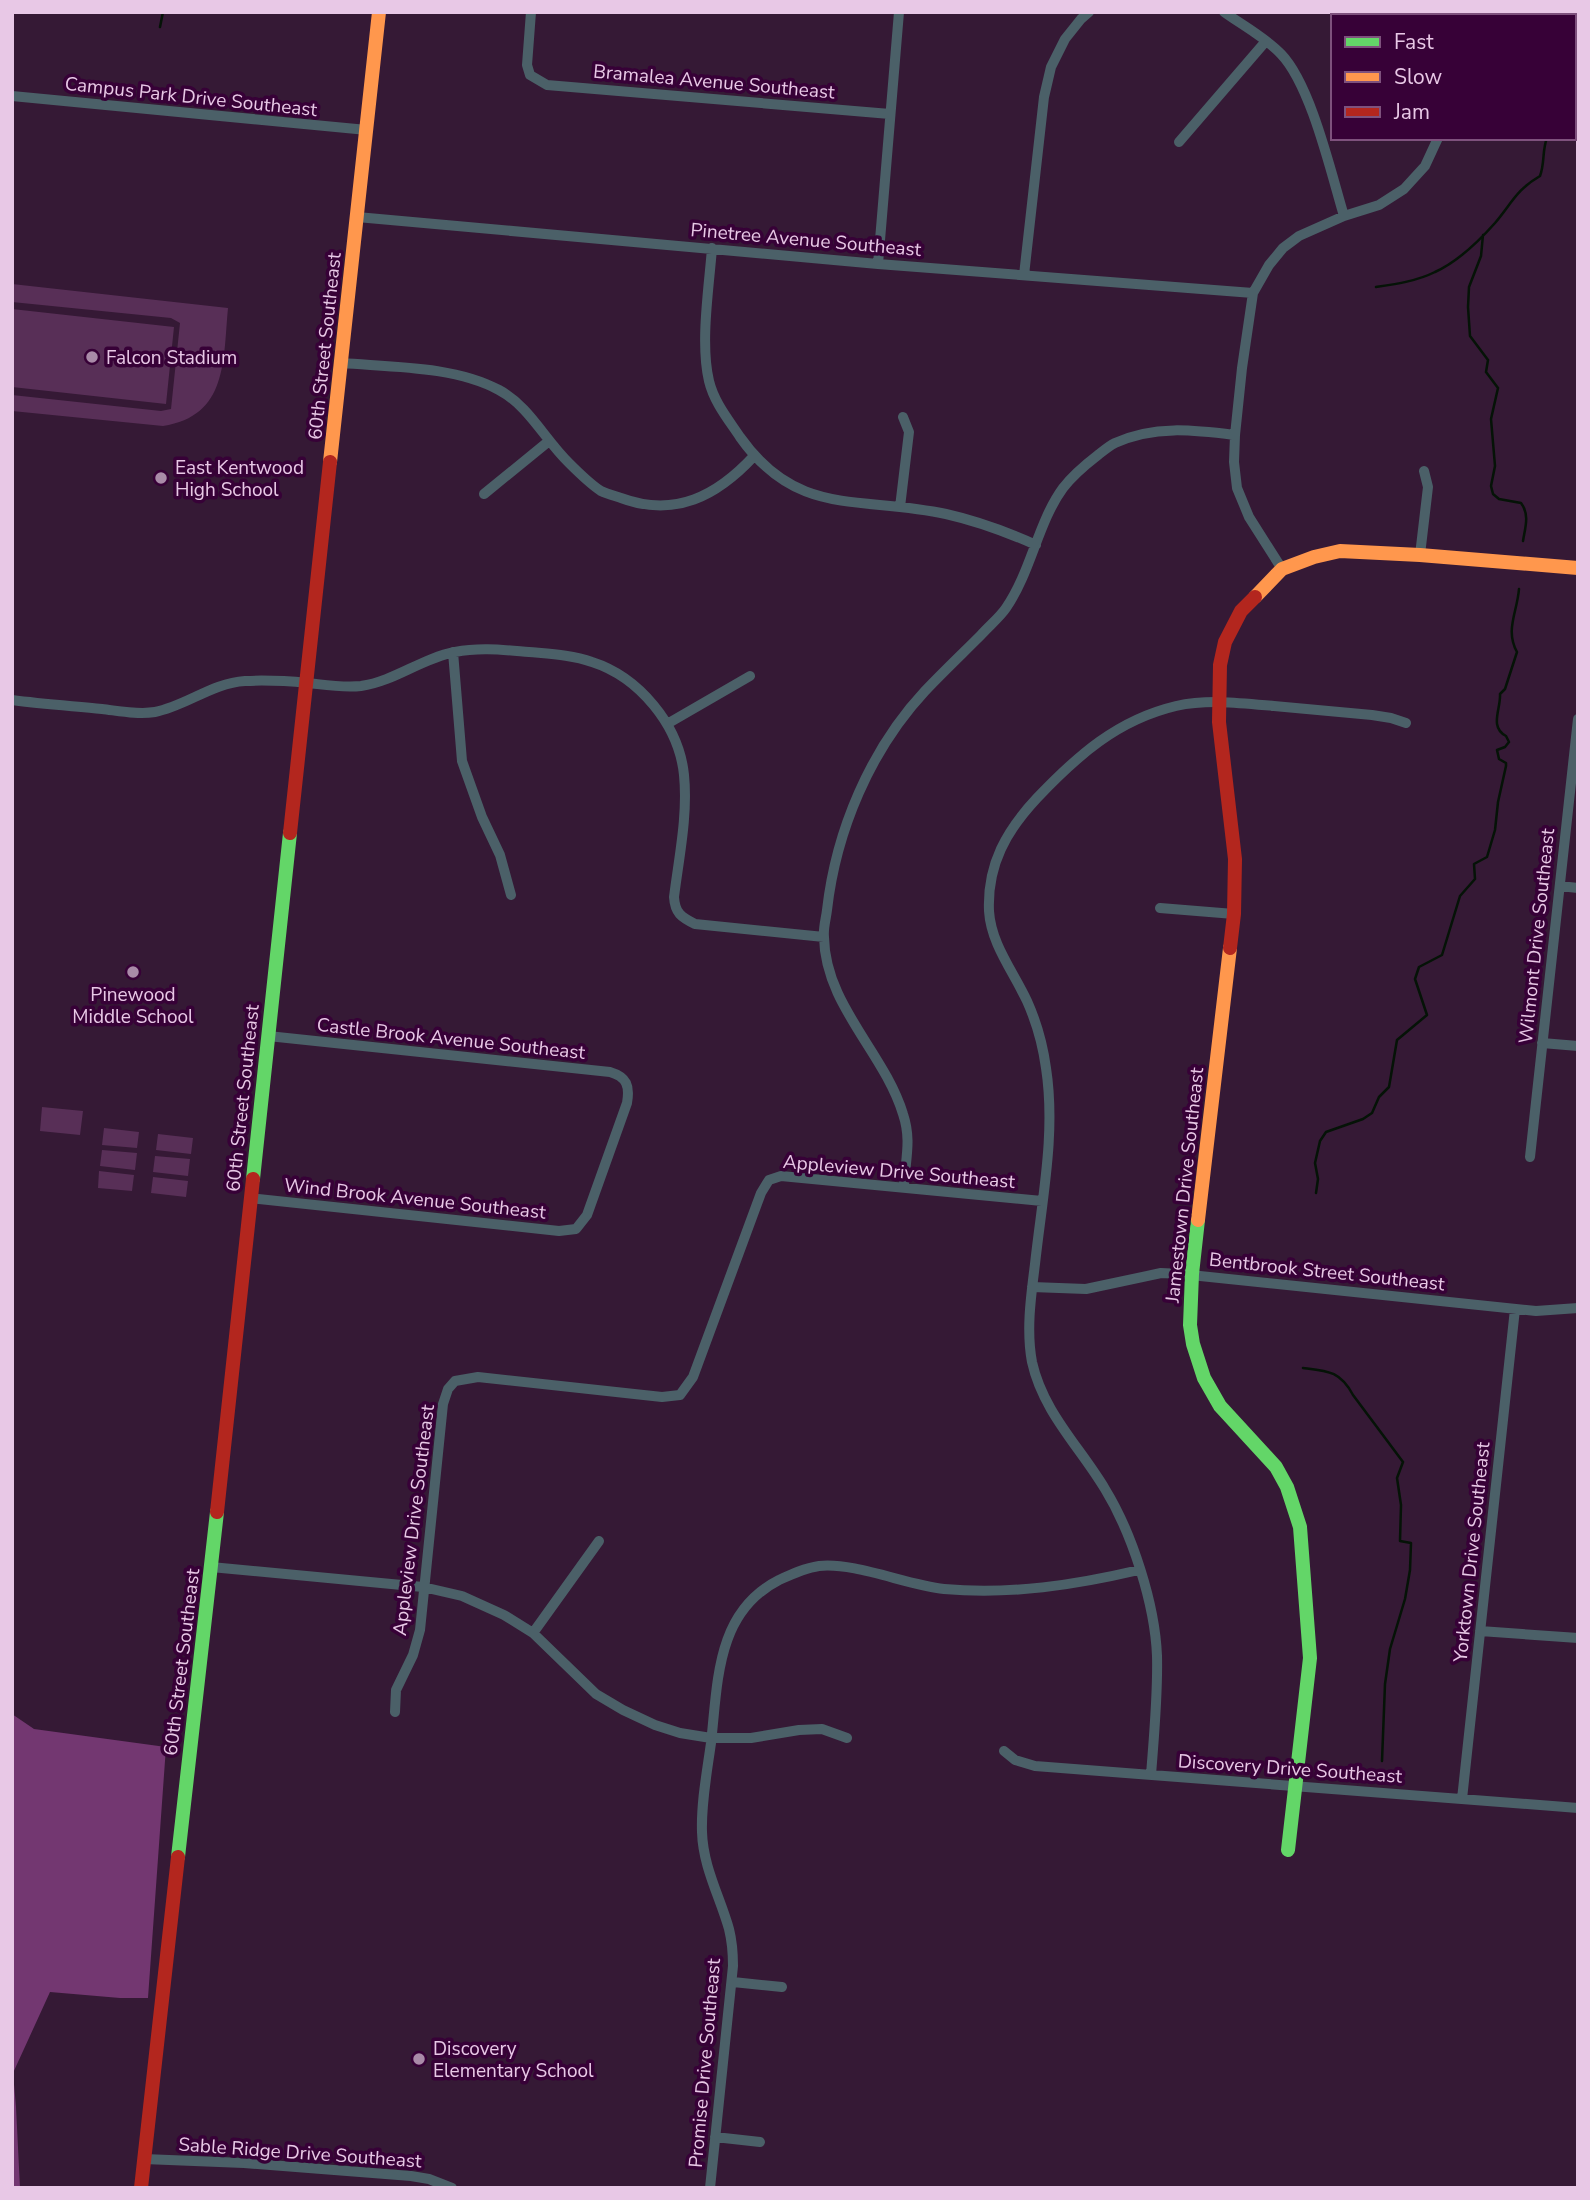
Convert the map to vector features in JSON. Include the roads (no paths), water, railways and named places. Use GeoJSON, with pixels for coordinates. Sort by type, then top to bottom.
{"type":"FeatureCollection","features":[{"type":"Feature","properties":{"kind":"main road","name":"60th Street Southeast"},"geometry":{"type":"LineString","coordinates":[[141,2188],[379,12]]}},
{"type":"Feature","properties":{"kind":"main road"},"geometry":{"type":"LineString","coordinates":[[1282,569],[1340,551],[1578,568]]}},
{"type":"Feature","properties":{"kind":"main road","name":"Jamestown Drive Southeast"},"geometry":{"type":"LineString","coordinates":[[1282,569],[1241,611],[1224,642],[1220,665],[1219,722],[1235,859],[1234,914],[1192,1274],[1190,1325],[1204,1378],[1220,1406],[1276,1467],[1287,1487],[1300,1527],[1310,1658],[1288,1850]]}},
{"type":"Feature","properties":{"kind":"street","name":"Bramalea Avenue Southeast"},"geometry":{"type":"LineString","coordinates":[[531,12],[527,65],[530,75],[547,85],[890,114]]}},
{"type":"Feature","properties":{"kind":"street"},"geometry":{"type":"LineString","coordinates":[[878,264],[899,12]]}},
{"type":"Feature","properties":{"kind":"street"},"geometry":{"type":"LineString","coordinates":[[1024,275],[1044,97],[1051,68],[1065,39],[1089,12]]}},
{"type":"Feature","properties":{"kind":"street"},"geometry":{"type":"LineString","coordinates":[[1223,12],[1282,55],[1298,79],[1310,106],[1344,216]]}},
{"type":"Feature","properties":{"kind":"street"},"geometry":{"type":"LineString","coordinates":[[1179,142],[1266,41]]}},
{"type":"Feature","properties":{"kind":"street","name":"Campus Park Drive Southeast"},"geometry":{"type":"LineString","coordinates":[[12,96],[367,130]]}},
{"type":"Feature","properties":{"kind":"street"},"geometry":{"type":"LineString","coordinates":[[1282,569],[1249,517],[1237,488],[1234,462],[1248,316],[1253,293],[1269,265],[1299,236],[1344,216],[1379,205],[1404,189],[1425,166],[1437,140]]}},
{"type":"Feature","properties":{"kind":"street","name":"Pinetree Avenue Southeast"},"geometry":{"type":"LineString","coordinates":[[357,217],[878,264],[1253,293]]}},
{"type":"Feature","properties":{"kind":"street"},"geometry":{"type":"LineString","coordinates":[[712,248],[705,351],[709,381],[719,406],[754,456],[773,475],[804,492],[835,500],[944,514],[996,528],[1036,545]]}},
{"type":"Feature","properties":{"kind":"street"},"geometry":{"type":"LineString","coordinates":[[342,363],[439,372],[484,382],[518,403],[569,463],[602,491],[639,505],[680,505],[713,492],[734,477],[754,456]]}},
{"type":"Feature","properties":{"kind":"street"},"geometry":{"type":"LineString","coordinates":[[900,507],[909,432],[904,417]]}},
{"type":"Feature","properties":{"kind":"street"},"geometry":{"type":"LineString","coordinates":[[904,1187],[909,1145],[904,1116],[888,1079],[836,989],[830,975],[824,937],[829,889],[858,794],[896,727],[923,694],[1006,608],[1021,582],[1062,490],[1076,473],[1114,444],[1148,432],[1192,429],[1235,435]]}},
{"type":"Feature","properties":{"kind":"street"},"geometry":{"type":"LineString","coordinates":[[484,494],[549,441]]}},
{"type":"Feature","properties":{"kind":"street"},"geometry":{"type":"LineString","coordinates":[[1420,555],[1427,487],[1424,471]]}},
{"type":"Feature","properties":{"kind":"street"},"geometry":{"type":"LineString","coordinates":[[12,700],[151,713],[242,681],[362,686],[385,681],[428,660],[453,652],[498,649],[593,662],[619,674],[644,693],[667,724],[677,749],[684,773],[684,803],[674,897],[680,916],[695,925],[824,937]]}},
{"type":"Feature","properties":{"kind":"street"},"geometry":{"type":"LineString","coordinates":[[453,652],[462,761],[482,817],[500,855],[511,895]]}},
{"type":"Feature","properties":{"kind":"street"},"geometry":{"type":"LineString","coordinates":[[667,724],[750,676]]}},
{"type":"Feature","properties":{"kind":"street"},"geometry":{"type":"LineString","coordinates":[[1151,1775],[1157,1652],[1152,1616],[1139,1570],[1119,1514],[1086,1457],[1048,1407],[1038,1385],[1032,1361],[1029,1333],[1032,1287],[1050,1122],[1045,1063],[1032,1012],[996,942],[989,909],[996,857],[1019,817],[1067,766],[1092,746],[1126,725],[1178,705],[1220,701],[1369,714],[1406,723]]}},
{"type":"Feature","properties":{"kind":"street","name":"Wilmont Drive Southeast"},"geometry":{"type":"LineString","coordinates":[[1530,1157],[1578,719]]}},
{"type":"Feature","properties":{"kind":"street"},"geometry":{"type":"LineString","coordinates":[[1560,886],[1578,888]]}},
{"type":"Feature","properties":{"kind":"street"},"geometry":{"type":"LineString","coordinates":[[1160,908],[1234,914]]}},
{"type":"Feature","properties":{"kind":"street","name":"Castle Brook Avenue Southeast"},"geometry":{"type":"LineString","coordinates":[[268,1036],[620,1075],[627,1081],[627,1103],[587,1215],[576,1229]]}},
{"type":"Feature","properties":{"kind":"street"},"geometry":{"type":"LineString","coordinates":[[1542,1043],[1578,1046]]}},
{"type":"Feature","properties":{"kind":"street","name":"Appleview Drive Southeast"},"geometry":{"type":"LineString","coordinates":[[395,1712],[396,1690],[417,1643],[443,1404],[448,1389],[455,1381],[478,1377],[662,1397],[680,1395],[693,1377],[761,1193],[769,1180],[781,1175],[1042,1201]]}},
{"type":"Feature","properties":{"kind":"street","name":"Wind Brook Avenue Southeast"},"geometry":{"type":"LineString","coordinates":[[250,1198],[559,1231],[576,1229]]}},
{"type":"Feature","properties":{"kind":"street","name":"Bentbrook Street Southeast"},"geometry":{"type":"LineString","coordinates":[[1032,1287],[1086,1289],[1161,1273],[1192,1274],[1516,1309],[1546,1311],[1578,1308]]}},
{"type":"Feature","properties":{"kind":"street","name":"Yorktown Drive Southeast"},"geometry":{"type":"LineString","coordinates":[[1462,1799],[1516,1309]]}},
{"type":"Feature","properties":{"kind":"street"},"geometry":{"type":"LineString","coordinates":[[533,1633],[599,1541]]}},
{"type":"Feature","properties":{"kind":"street","name":"Promise Drive Southeast"},"geometry":{"type":"LineString","coordinates":[[710,2188],[733,1982],[732,1941],[705,1858],[702,1833],[718,1674],[728,1636],[746,1604],[767,1586],[796,1572],[820,1566],[842,1567],[943,1589],[986,1591],[1065,1586],[1139,1570]]}},
{"type":"Feature","properties":{"kind":"street"},"geometry":{"type":"LineString","coordinates":[[211,1567],[423,1587],[462,1595],[533,1633],[596,1694],[655,1725],[680,1733],[711,1738],[751,1738],[822,1729],[847,1738]]}},
{"type":"Feature","properties":{"kind":"street"},"geometry":{"type":"LineString","coordinates":[[1480,1631],[1578,1638]]}},
{"type":"Feature","properties":{"kind":"street","name":"Discovery Drive Southeast"},"geometry":{"type":"LineString","coordinates":[[1004,1751],[1015,1760],[1035,1766],[1578,1808]]}},
{"type":"Feature","properties":{"kind":"street"},"geometry":{"type":"LineString","coordinates":[[733,1982],[782,1987]]}},
{"type":"Feature","properties":{"kind":"street"},"geometry":{"type":"LineString","coordinates":[[715,2137],[760,2142]]}},
{"type":"Feature","properties":{"kind":"street","name":"Sable Ridge Drive Southeast"},"geometry":{"type":"LineString","coordinates":[[144,2159],[244,2163],[411,2176],[429,2179],[452,2188]]}},
{"type":"Feature","properties":{"kind":"waterway"},"geometry":{"type":"LineString","coordinates":[[160,27],[163,12]]}},
{"type":"Feature","properties":{"kind":"waterway"},"geometry":{"type":"LineString","coordinates":[[1376,287],[1428,275],[1451,263],[1467,250],[1495,223],[1520,192],[1540,176],[1546,140]]}},
{"type":"Feature","properties":{"kind":"waterway"},"geometry":{"type":"LineString","coordinates":[[1483,235],[1481,256],[1469,287],[1470,336],[1488,360],[1486,372],[1498,388],[1491,419],[1495,466],[1491,486],[1493,494],[1499,499],[1521,503],[1526,517],[1523,541]]}},
{"type":"Feature","properties":{"kind":"waterway"},"geometry":{"type":"LineString","coordinates":[[1316,1193],[1318,1179],[1315,1163],[1320,1141],[1326,1132],[1363,1119],[1372,1113],[1379,1097],[1389,1087],[1397,1040],[1427,1015],[1415,979],[1419,967],[1442,955],[1460,896],[1475,879],[1474,864],[1487,857],[1495,830],[1506,766],[1506,763],[1499,759],[1497,750],[1509,742],[1498,728],[1497,717],[1500,694],[1505,689],[1517,652],[1512,629],[1519,589]]}},
{"type":"Feature","properties":{"kind":"waterway"},"geometry":{"type":"LineString","coordinates":[[1303,1368],[1326,1372],[1343,1381],[1403,1462],[1397,1478],[1401,1505],[1400,1541],[1411,1543],[1410,1570],[1405,1599],[1390,1649],[1385,1684],[1382,1761]]}},
{"type":"Feature","properties":{"kind":"place","name":"Falcon Stadium"},"geometry":{"type":"Point","coordinates":[92,357]}},
{"type":"Feature","properties":{"kind":"place","name":"East Kentwood High School"},"geometry":{"type":"Point","coordinates":[161,478]}},
{"type":"Feature","properties":{"kind":"place","name":"Pinewood Middle School"},"geometry":{"type":"Point","coordinates":[133,972]}},
{"type":"Feature","properties":{"kind":"place","name":"Discovery Elementary School"},"geometry":{"type":"Point","coordinates":[419,2059]}}]}
